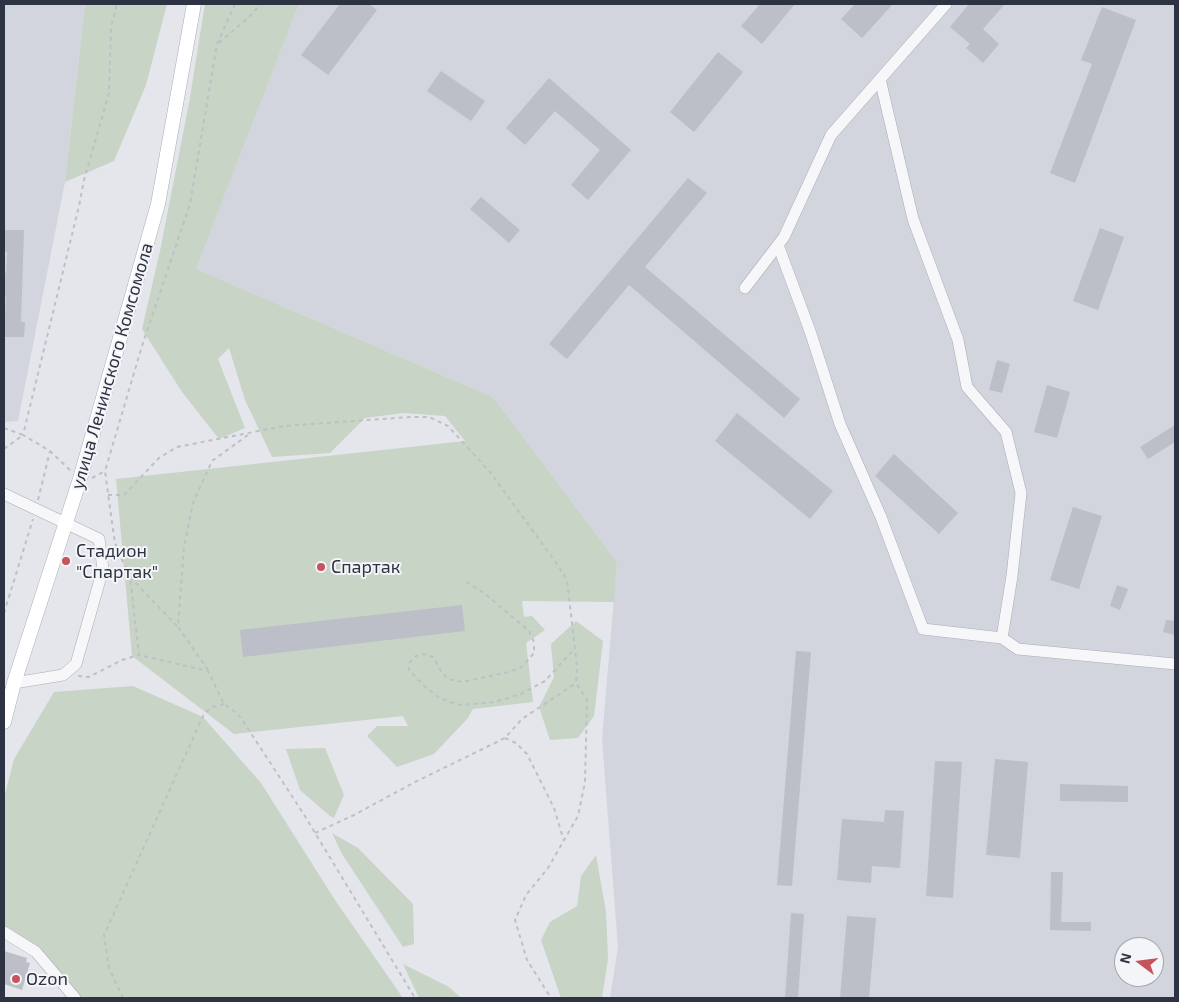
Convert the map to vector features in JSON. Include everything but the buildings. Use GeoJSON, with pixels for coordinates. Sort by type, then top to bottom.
{"type":"FeatureCollection","features":[{"type":"Feature","properties":{"kind":"main road","name":"улица Ленинского Комсомола"},"geometry":{"type":"LineString","coordinates":[[4,722],[14,683],[80,479],[158,204],[194,4]]}},
{"type":"Feature","properties":{"kind":"lane"},"geometry":{"type":"LineString","coordinates":[[745,288],[784,237],[831,135],[946,4]]}},
{"type":"Feature","properties":{"kind":"lane"},"geometry":{"type":"LineString","coordinates":[[880,79],[913,219],[958,340],[967,387],[1006,432],[1021,493],[1012,576],[1002,638]]}},
{"type":"Feature","properties":{"kind":"lane"},"geometry":{"type":"LineString","coordinates":[[778,245],[810,331],[840,424],[881,517],[923,629],[1002,638],[1018,649],[1175,664]]}},
{"type":"Feature","properties":{"kind":"lane"},"geometry":{"type":"LineString","coordinates":[[4,494],[99,539],[103,569],[76,664],[63,675],[14,683]]}},
{"type":"Feature","properties":{"kind":"lane"},"geometry":{"type":"LineString","coordinates":[[4,932],[36,952],[75,998]]}},
{"type":"Feature","properties":{"kind":"path"},"geometry":{"type":"LineString","coordinates":[[4,449],[23,435],[80,206],[84,180],[109,93],[111,28],[117,4]]}},
{"type":"Feature","properties":{"kind":"path"},"geometry":{"type":"LineString","coordinates":[[235,4],[217,44],[190,204],[142,346],[105,470],[117,549],[130,577],[178,627],[208,671],[224,704],[234,710],[241,718],[315,833],[415,998]]}},
{"type":"Feature","properties":{"kind":"path"},"geometry":{"type":"LineString","coordinates":[[217,44],[250,16],[260,4]]}},
{"type":"Feature","properties":{"kind":"path"},"geometry":{"type":"LineString","coordinates":[[108,494],[124,496],[159,458],[177,447],[284,426],[410,417],[429,417],[448,426],[490,472],[567,580],[577,666],[576,683],[587,700],[585,782],[578,816],[548,868],[526,895],[515,920],[527,960],[551,998]]}},
{"type":"Feature","properties":{"kind":"path"},"geometry":{"type":"LineString","coordinates":[[4,428],[23,435],[50,451],[80,479],[88,480],[105,470]]}},
{"type":"Feature","properties":{"kind":"path"},"geometry":{"type":"LineString","coordinates":[[178,627],[184,547],[193,503],[212,461],[250,433]]}},
{"type":"Feature","properties":{"kind":"path"},"geometry":{"type":"LineString","coordinates":[[4,613],[36,508],[50,451]]}},
{"type":"Feature","properties":{"kind":"path"},"geometry":{"type":"LineString","coordinates":[[130,577],[138,655]]}},
{"type":"Feature","properties":{"kind":"path"},"geometry":{"type":"LineString","coordinates":[[466,582],[484,593],[529,631],[534,642],[534,653],[522,666],[509,672],[462,682],[448,679],[433,657],[422,654],[416,656],[408,662],[409,670],[438,697],[462,705],[495,702],[521,694],[544,681],[575,647]]}},
{"type":"Feature","properties":{"kind":"path"},"geometry":{"type":"LineString","coordinates":[[63,675],[89,677],[122,660],[138,655],[208,671]]}},
{"type":"Feature","properties":{"kind":"path"},"geometry":{"type":"LineString","coordinates":[[315,833],[505,738],[522,719],[576,683]]}},
{"type":"Feature","properties":{"kind":"path"},"geometry":{"type":"LineString","coordinates":[[123,998],[109,968],[104,935],[204,714],[212,707],[224,704]]}},
{"type":"Feature","properties":{"kind":"path"},"geometry":{"type":"LineString","coordinates":[[505,738],[516,744],[527,754],[537,771],[554,808],[564,841]]}},
{"type":"Feature","properties":{"kind":"shaded area"},"geometry":{"type":"Polygon","coordinates":[[[4,4],[85,4],[65,182],[18,421],[4,422],[4,4]]]}},
{"type":"Feature","properties":{"kind":"shaded area"},"geometry":{"type":"Polygon","coordinates":[[[299,4],[1175,4],[1175,998],[610,998],[618,947],[602,739],[617,562],[493,397],[196,269],[299,4]]]}},
{"type":"Feature","properties":{"kind":"green space"},"geometry":{"type":"Polygon","coordinates":[[[85,4],[167,4],[146,85],[114,161],[65,182],[85,4]]]}},
{"type":"Feature","properties":{"kind":"green space","name":"Спартак"},"geometry":{"type":"Polygon","coordinates":[[[205,4],[299,4],[196,269],[493,397],[617,562],[614,602],[522,601],[524,617],[532,616],[545,630],[526,643],[533,702],[473,709],[468,718],[434,754],[397,767],[367,736],[377,726],[408,726],[403,716],[234,734],[132,656],[116,479],[465,441],[445,416],[404,413],[365,418],[330,453],[272,457],[245,400],[229,348],[218,359],[245,428],[219,439],[182,392],[142,329],[160,251],[189,103],[205,4]]]}},
{"type":"Feature","properties":{"kind":"green space"},"geometry":{"type":"Polygon","coordinates":[[[576,621],[603,641],[594,716],[578,738],[550,740],[539,707],[554,677],[551,644],[576,621]]]}},
{"type":"Feature","properties":{"kind":"green space"},"geometry":{"type":"Polygon","coordinates":[[[133,686],[203,717],[261,783],[335,900],[403,998],[80,998],[4,932],[4,798],[14,759],[54,692],[133,686]]]}},
{"type":"Feature","properties":{"kind":"green space"},"geometry":{"type":"Polygon","coordinates":[[[325,748],[344,795],[334,818],[300,790],[286,749],[325,748]]]}},
{"type":"Feature","properties":{"kind":"green space"},"geometry":{"type":"Polygon","coordinates":[[[332,833],[358,848],[413,904],[414,944],[403,947],[342,854],[332,833]]]}},
{"type":"Feature","properties":{"kind":"green space"},"geometry":{"type":"Polygon","coordinates":[[[596,855],[606,912],[608,959],[602,998],[561,998],[541,940],[550,922],[577,906],[581,876],[596,855]]]}},
{"type":"Feature","properties":{"kind":"green space"},"geometry":{"type":"Polygon","coordinates":[[[403,964],[449,987],[461,998],[419,998],[403,964]]]}},
{"type":"Feature","properties":{"kind":"place","name":"Стадион \"Спартак\""},"geometry":{"type":"Point","coordinates":[66,561]}},
{"type":"Feature","properties":{"kind":"place","name":"Спартак"},"geometry":{"type":"Point","coordinates":[321,567]}},
{"type":"Feature","properties":{"kind":"place","name":"Ozon"},"geometry":{"type":"Point","coordinates":[16,979]}}]}
